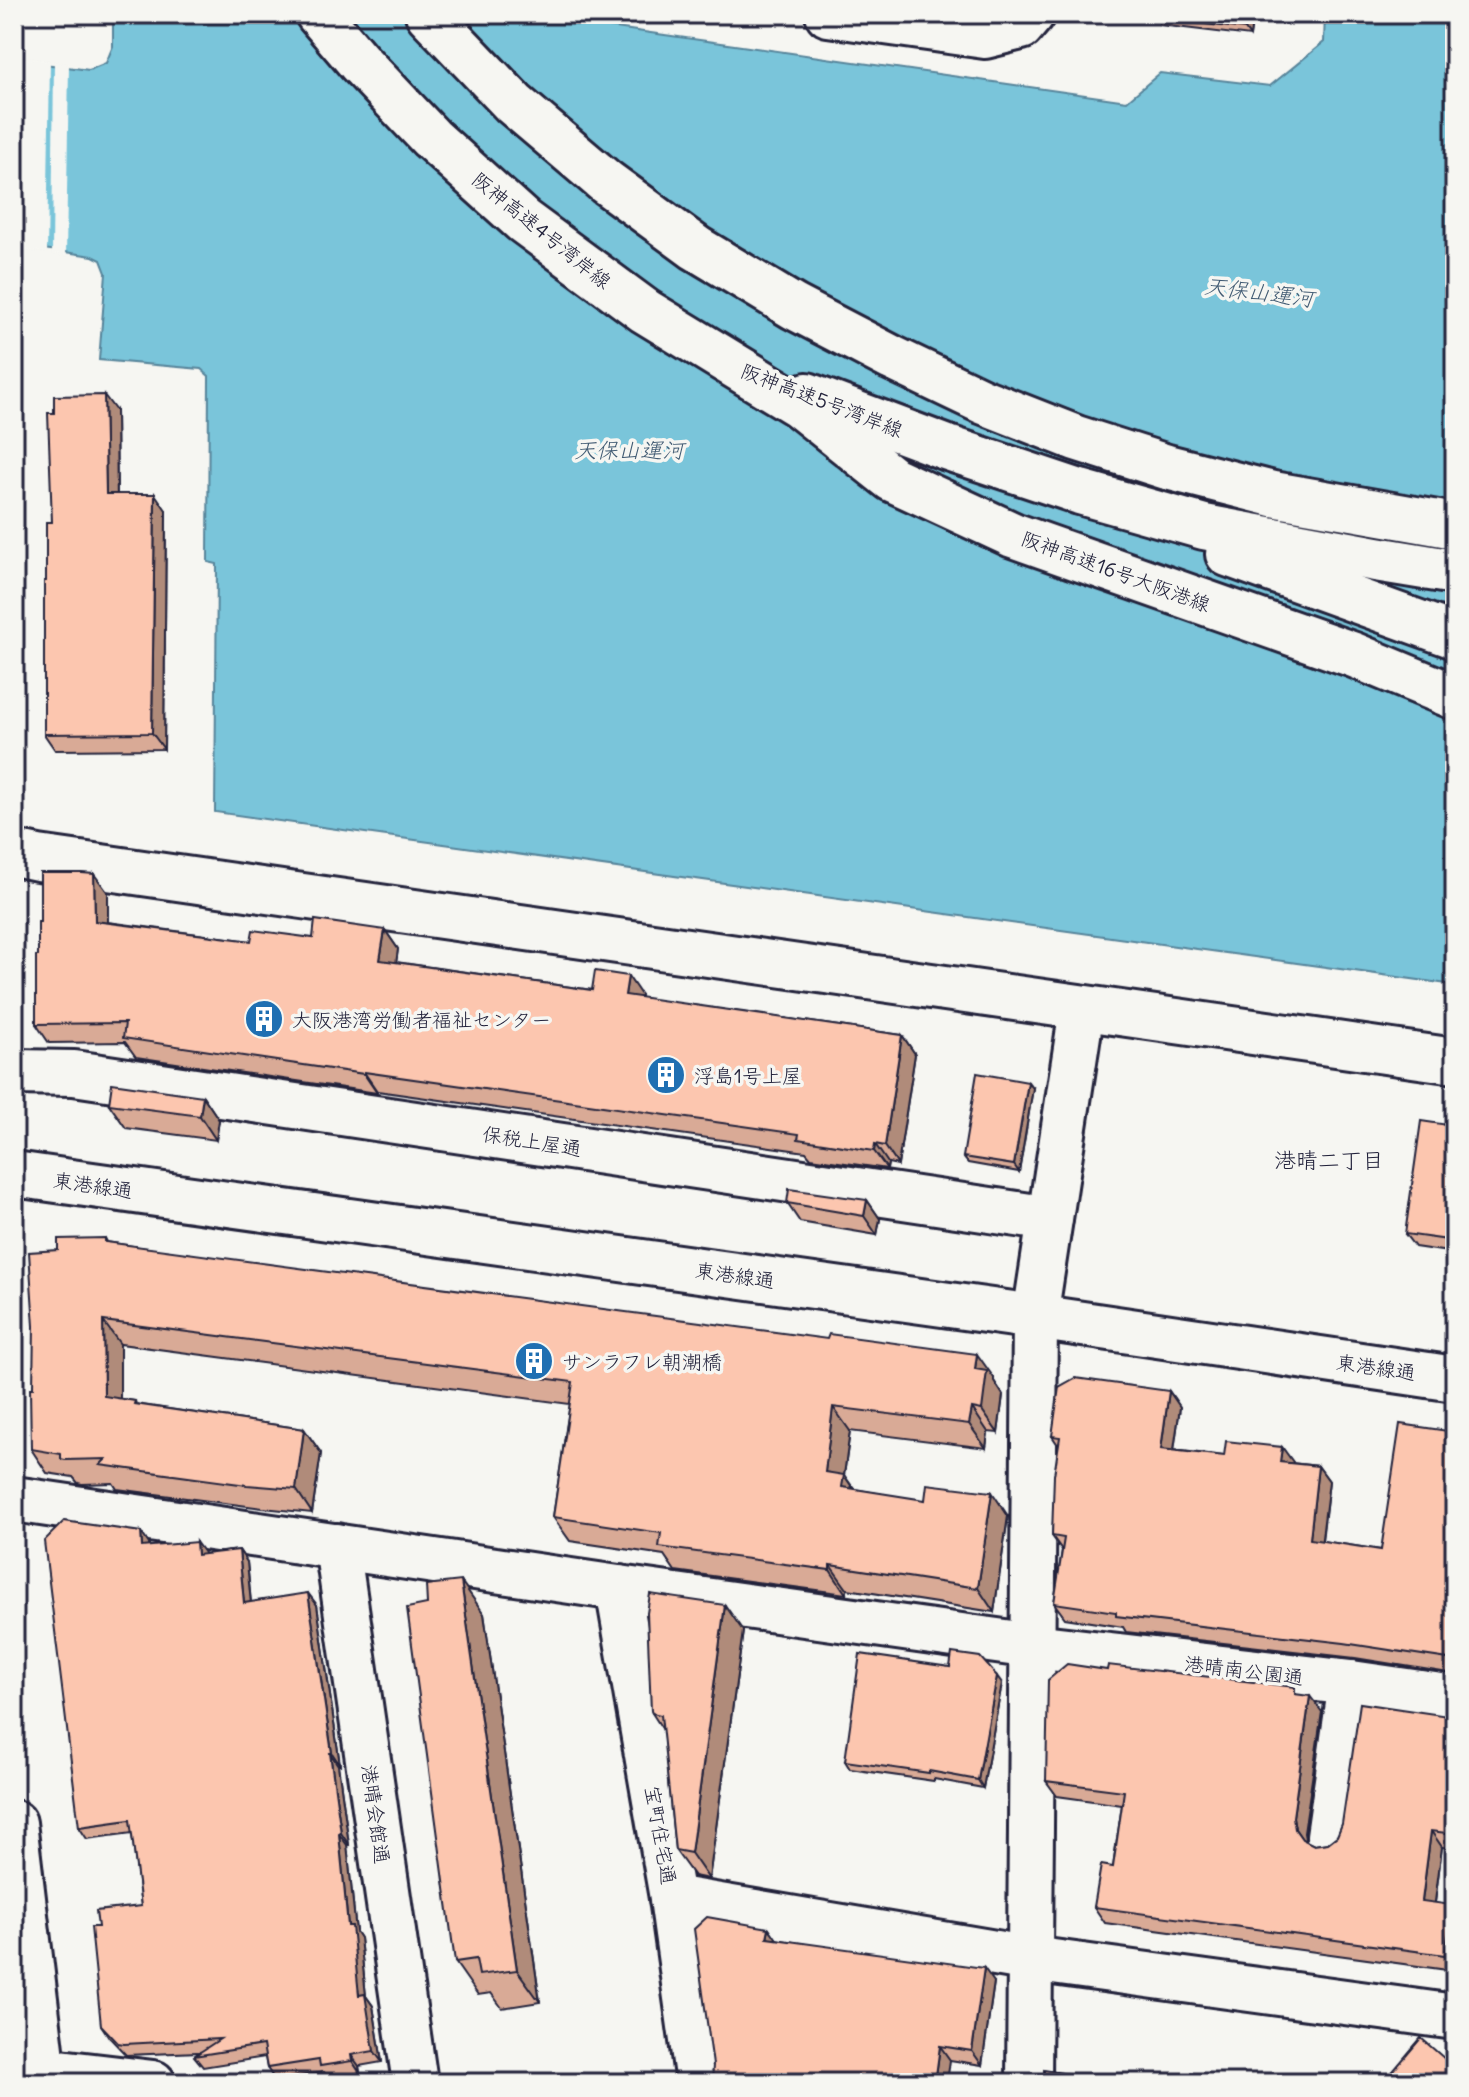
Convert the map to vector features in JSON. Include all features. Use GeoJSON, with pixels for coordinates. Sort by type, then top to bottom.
{"type":"FeatureCollection","features":[{"type":"Feature","properties":{"kind":"main road","name":"阪神高速5号湾岸線"},"geometry":{"type":"LineString","coordinates":[[301,14],[336,57],[419,144],[497,215],[594,291],[689,343],[773,382],[945,447],[1080,492],[1204,527],[1455,572]]}},
{"type":"Feature","properties":{"kind":"main road","name":"阪神高速4号湾岸線"},"geometry":{"type":"LineString","coordinates":[[318,14],[431,138],[523,221],[645,311],[799,405]]}},
{"type":"Feature","properties":{"kind":"main road"},"geometry":{"type":"LineString","coordinates":[[428,14],[514,104],[606,182],[696,248],[794,307],[892,358],[1076,438],[1167,467],[1273,494],[1455,526]]}},
{"type":"Feature","properties":{"kind":"main road"},"geometry":{"type":"LineString","coordinates":[[451,14],[524,89],[704,236],[802,294],[896,344],[1081,424],[1455,541]]}},
{"type":"Feature","properties":{"kind":"main road"},"geometry":{"type":"LineString","coordinates":[[828,14],[985,36],[1027,21]]}},
{"type":"Feature","properties":{"kind":"main road"},"geometry":{"type":"LineString","coordinates":[[799,405],[1032,482],[1455,636]]}},
{"type":"Feature","properties":{"kind":"main road","name":"阪神高速16号大阪港線"},"geometry":{"type":"LineString","coordinates":[[799,405],[892,479],[1013,535],[1354,655],[1455,697]]}},
{"type":"Feature","properties":{"kind":"main road"},"geometry":{"type":"LineString","coordinates":[[14,853],[1455,1061]]}},
{"type":"Feature","properties":{"kind":"main road"},"geometry":{"type":"LineString","coordinates":[[1029,2083],[1035,1317],[1082,1009]]}},
{"type":"Feature","properties":{"kind":"main road","name":"保税上屋通"},"geometry":{"type":"LineString","coordinates":[[14,1072],[74,1073],[1050,1219]]}},
{"type":"Feature","properties":{"kind":"main road","name":"東港線通"},"geometry":{"type":"LineString","coordinates":[[14,1174],[1455,1379]]}},
{"type":"Feature","properties":{"kind":"main road","name":"港晴南公園通"},"geometry":{"type":"LineString","coordinates":[[14,1499],[1033,1646],[1455,1698]]}},
{"type":"Feature","properties":{"kind":"main road","name":"港晴会館通"},"geometry":{"type":"LineString","coordinates":[[337,1546],[415,2083]]}},
{"type":"Feature","properties":{"kind":"main road","name":"宝町住宅通"},"geometry":{"type":"LineString","coordinates":[[618,1588],[672,1898],[698,2083]]}},
{"type":"Feature","properties":{"kind":"main road"},"geometry":{"type":"LineString","coordinates":[[1329,1836],[1351,1683]]}},
{"type":"Feature","properties":{"kind":"main road"},"geometry":{"type":"LineString","coordinates":[[14,1823],[34,2074],[153,2083]]}},
{"type":"Feature","properties":{"kind":"main road"},"geometry":{"type":"LineString","coordinates":[[672,1898],[1031,1959],[1455,2017]]}},
{"type":"Feature","properties":{"kind":"water","name":"天保山運河"},"geometry":{"type":"Polygon","coordinates":[[[113,14],[518,14],[1127,101],[1160,73],[1270,86],[1324,42],[1325,14],[1455,14],[1455,985],[215,812],[217,564],[208,562],[209,376],[201,369],[99,360],[106,273],[101,260],[93,256],[14,245],[14,60],[89,70],[106,63],[113,46],[113,14]]]}},
{"type":"Feature","properties":{"kind":"pier"},"geometry":{"type":"Polygon","coordinates":[[[14,56],[50,61],[47,253],[14,249],[14,56]]]}},
{"type":"Feature","properties":{"kind":"pier"},"geometry":{"type":"Polygon","coordinates":[[[54,61],[69,64],[66,256],[52,254],[54,61]]]}},
{"type":"Feature","properties":{"kind":"building"},"geometry":{"type":"Polygon","coordinates":[[[1156,14],[1247,14],[1245,29],[1156,18],[1156,14]]]}},
{"type":"Feature","properties":{"kind":"building"},"geometry":{"type":"Polygon","coordinates":[[[104,395],[106,494],[155,494],[152,733],[44,734],[46,522],[52,522],[48,413],[54,413],[54,396],[104,395]]]}},
{"type":"Feature","properties":{"kind":"building"},"geometry":{"type":"Polygon","coordinates":[[[40,873],[94,874],[95,921],[251,941],[253,930],[313,938],[315,920],[385,930],[380,960],[592,990],[595,971],[628,976],[625,995],[902,1035],[885,1146],[875,1144],[874,1151],[798,1139],[799,1134],[123,1038],[125,1023],[36,1024],[40,873]]]}},
{"type":"Feature","properties":{"kind":"building"},"geometry":{"type":"Polygon","coordinates":[[[977,1073],[1028,1082],[1014,1165],[963,1157],[977,1073]]]}},
{"type":"Feature","properties":{"kind":"building"},"geometry":{"type":"Polygon","coordinates":[[[112,1083],[203,1096],[200,1116],[109,1104],[112,1083]]]}},
{"type":"Feature","properties":{"kind":"building"},"geometry":{"type":"Polygon","coordinates":[[[1421,1121],[1455,1126],[1455,1241],[1405,1234],[1421,1121]]]}},
{"type":"Feature","properties":{"kind":"building"},"geometry":{"type":"Polygon","coordinates":[[[789,1189],[867,1200],[864,1216],[787,1203],[789,1189]]]}},
{"type":"Feature","properties":{"kind":"building"},"geometry":{"type":"Polygon","coordinates":[[[105,1238],[105,1242],[827,1339],[829,1334],[977,1354],[975,1369],[987,1371],[982,1410],[972,1408],[969,1424],[833,1407],[825,1472],[844,1475],[842,1487],[925,1500],[927,1484],[992,1492],[978,1588],[830,1565],[830,1570],[659,1547],[661,1533],[553,1517],[573,1382],[103,1321],[104,1396],[135,1401],[134,1404],[304,1429],[296,1489],[100,1465],[106,1459],[65,1460],[61,1459],[61,1454],[31,1449],[30,1388],[33,1388],[34,1326],[29,1252],[58,1250],[58,1239],[105,1238]]]}},
{"type":"Feature","properties":{"kind":"building"},"geometry":{"type":"Polygon","coordinates":[[[1075,1378],[1169,1391],[1161,1449],[1224,1456],[1226,1441],[1282,1447],[1280,1462],[1318,1466],[1310,1539],[1381,1550],[1400,1424],[1455,1432],[1455,1660],[1344,1643],[1116,1616],[1116,1612],[1054,1603],[1064,1538],[1052,1536],[1054,1475],[1060,1437],[1052,1436],[1059,1387],[1075,1378]]]}},
{"type":"Feature","properties":{"kind":"building"},"geometry":{"type":"Polygon","coordinates":[[[64,1521],[141,1532],[142,1547],[196,1542],[197,1555],[239,1550],[244,1603],[308,1593],[332,1753],[348,1926],[352,1926],[359,1995],[365,1994],[374,2051],[351,2055],[352,2061],[320,2066],[319,2060],[267,2068],[263,2045],[194,2056],[220,2039],[124,2044],[118,2043],[101,2025],[91,1927],[98,1927],[96,1911],[141,1906],[130,1820],[79,1827],[44,1541],[64,1521]]]}},
{"type":"Feature","properties":{"kind":"building"},"geometry":{"type":"Polygon","coordinates":[[[461,1581],[517,1970],[479,1975],[476,1959],[455,1962],[407,1608],[427,1604],[426,1585],[461,1581]]]}},
{"type":"Feature","properties":{"kind":"building"},"geometry":{"type":"Polygon","coordinates":[[[650,1594],[725,1605],[691,1853],[675,1850],[661,1715],[651,1711],[647,1613],[650,1594]]]}},
{"type":"Feature","properties":{"kind":"building"},"geometry":{"type":"Polygon","coordinates":[[[952,1653],[980,1657],[997,1676],[978,1780],[845,1761],[860,1654],[950,1667],[952,1653]]]}},
{"type":"Feature","properties":{"kind":"building"},"geometry":{"type":"Polygon","coordinates":[[[1067,1664],[1107,1670],[1108,1665],[1295,1687],[1295,1694],[1310,1696],[1293,1817],[1295,1829],[1302,1839],[1314,1845],[1328,1843],[1337,1836],[1342,1824],[1360,1703],[1455,1717],[1455,1834],[1431,1831],[1422,1901],[1452,1905],[1445,1955],[1094,1907],[1101,1865],[1113,1867],[1124,1791],[1046,1781],[1048,1680],[1067,1664]]]}},
{"type":"Feature","properties":{"kind":"building"},"geometry":{"type":"Polygon","coordinates":[[[707,1917],[769,1928],[767,1938],[984,1968],[972,2051],[940,2046],[935,2083],[712,2083],[713,2065],[694,1929],[707,1917]]]}},
{"type":"Feature","properties":{"kind":"building"},"geometry":{"type":"Polygon","coordinates":[[[1421,2038],[1453,2066],[1438,2083],[1383,2083],[1421,2038]]]}},
{"type":"Feature","properties":{"kind":"building"},"geometry":{"type":"Polygon","coordinates":[[[1044,2070],[1124,2083],[1044,2083],[1044,2070]]]}},
{"type":"Feature","properties":{"kind":"place","name":"大阪港湾労働者福祉センター"},"geometry":{"type":"Point","coordinates":[264,1019]}},
{"type":"Feature","properties":{"kind":"place","name":"浮島1号上屋"},"geometry":{"type":"Point","coordinates":[666,1075]}},
{"type":"Feature","properties":{"kind":"place","name":"サンラフレ朝潮橋"},"geometry":{"type":"Point","coordinates":[534,1361]}},
{"type":"Feature","properties":{"kind":"district","name":"港晴二丁目"},"geometry":{"type":"Point","coordinates":[1329,1160]}}]}
